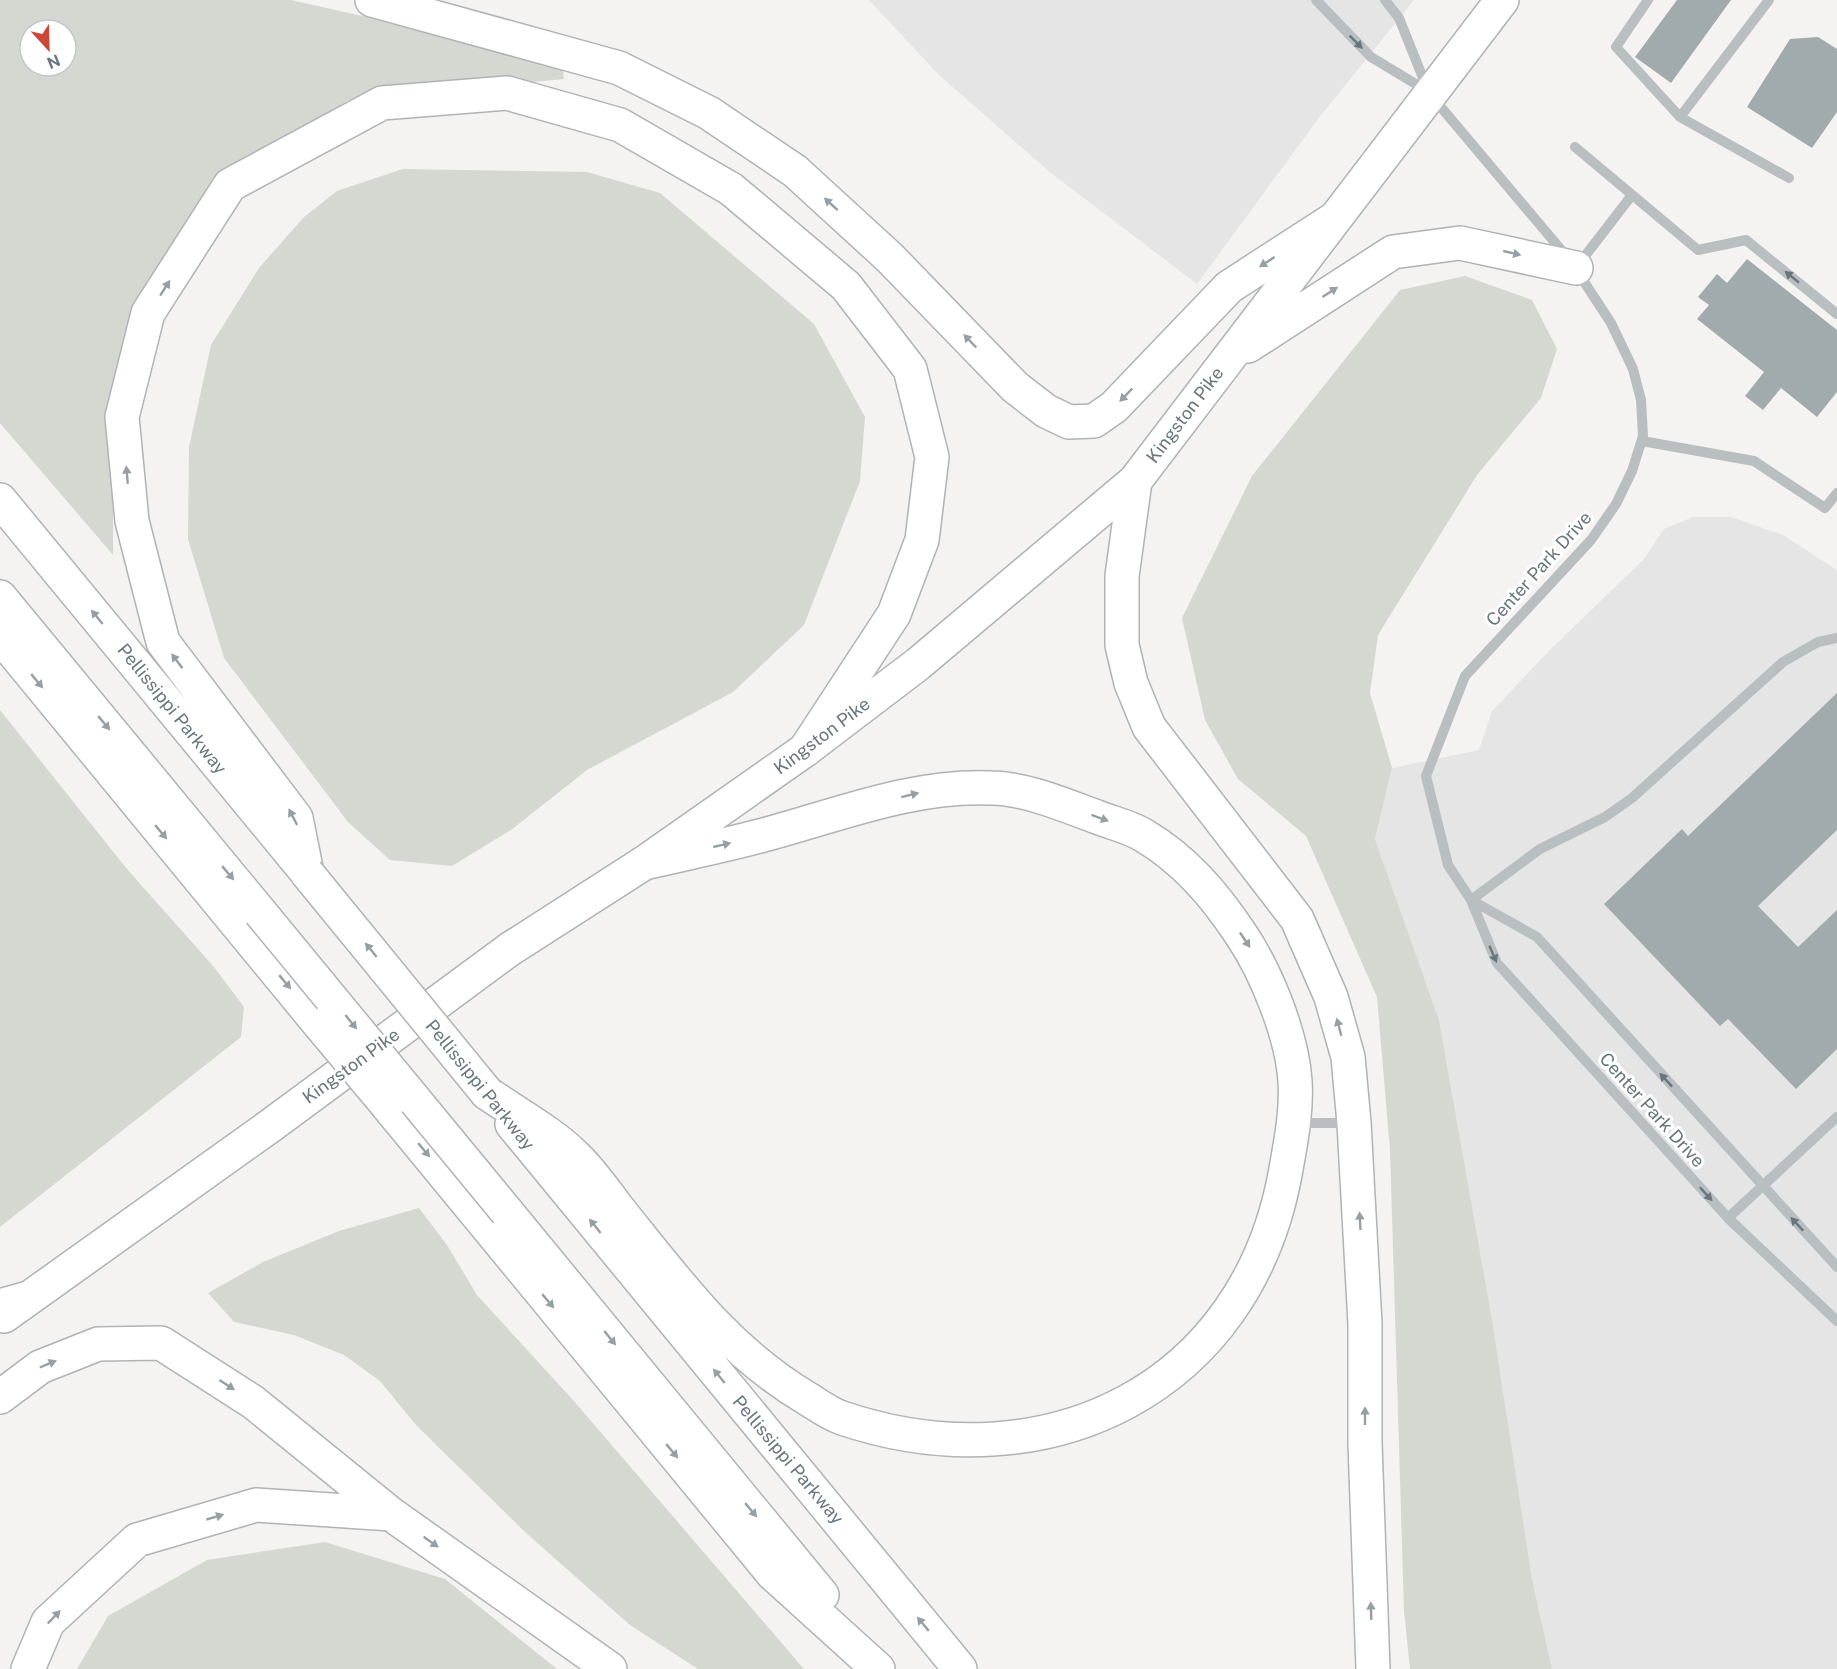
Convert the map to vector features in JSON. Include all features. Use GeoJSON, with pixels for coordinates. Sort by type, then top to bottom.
{"type":"FeatureCollection","features":[{"type":"Feature","properties":{"kind":"main road"},"geometry":{"type":"LineString","coordinates":[[372,0],[619,68],[709,113],[795,171],[890,258],[1015,387],[1046,411],[1069,422],[1094,421],[1114,407],[1228,287],[1334,219]]}},
{"type":"Feature","properties":{"kind":"main road","name":"Kingston Pike"},"geometry":{"type":"LineString","coordinates":[[0,1319],[14,1302],[270,1126],[510,950],[644,863],[805,750],[918,664],[1135,481],[1502,0]]}},
{"type":"Feature","properties":{"kind":"main road"},"geometry":{"type":"LineString","coordinates":[[308,873],[296,818],[163,642],[132,521],[122,417],[148,314],[230,185],[382,103],[507,93],[620,125],[731,189],[829,271],[846,286],[910,369],[932,457],[922,540],[894,614],[805,750]]}},
{"type":"Feature","properties":{"kind":"main road"},"geometry":{"type":"LineString","coordinates":[[1228,358],[1393,252],[1460,243],[1576,268]]}},
{"type":"Feature","properties":{"kind":"main road"},"geometry":{"type":"LineString","coordinates":[[1135,481],[1122,576],[1122,645],[1131,683],[1149,727],[1297,919],[1334,1007],[1348,1057],[1365,1324],[1365,1443],[1372,1669]]}},
{"type":"Feature","properties":{"kind":"main road","name":"Pellissippi Parkway"},"geometry":{"type":"LineString","coordinates":[[0,500],[487,1093],[564,1165],[960,1669]]}},
{"type":"Feature","properties":{"kind":"main road"},"geometry":{"type":"LineString","coordinates":[[0,597],[884,1669]]}},
{"type":"Feature","properties":{"kind":"main road"},"geometry":{"type":"LineString","coordinates":[[0,636],[773,1574],[878,1669]]}},
{"type":"Feature","properties":{"kind":"main road"},"geometry":{"type":"LineString","coordinates":[[564,1165],[705,1317],[774,1380],[837,1417],[899,1434],[972,1442],[999,1441],[1041,1434],[1100,1414],[1166,1378],[1195,1352],[1243,1294],[1262,1255],[1281,1199],[1293,1122],[1295,1079],[1279,1013],[1256,956],[1222,906],[1192,871],[1141,833],[1048,799],[998,788],[939,788],[758,837],[644,863]]}},
{"type":"Feature","properties":{"kind":"main road"},"geometry":{"type":"LineString","coordinates":[[0,1397],[40,1367],[98,1344],[161,1342],[253,1402],[391,1514],[610,1669]]}},
{"type":"Feature","properties":{"kind":"main road"},"geometry":{"type":"LineString","coordinates":[[28,1669],[48,1622],[137,1540],[256,1505],[391,1514]]}},
{"type":"Feature","properties":{"kind":"street"},"geometry":{"type":"LineString","coordinates":[[1316,0],[1371,57],[1429,93]]}},
{"type":"Feature","properties":{"kind":"street"},"geometry":{"type":"LineString","coordinates":[[1385,0],[1399,18],[1429,93]]}},
{"type":"Feature","properties":{"kind":"street"},"geometry":{"type":"LineString","coordinates":[[1648,0],[1616,46],[1680,117],[1789,178]]}},
{"type":"Feature","properties":{"kind":"street"},"geometry":{"type":"LineString","coordinates":[[1680,117],[1769,0]]}},
{"type":"Feature","properties":{"kind":"street","name":"Center Park Drive"},"geometry":{"type":"LineString","coordinates":[[1429,93],[1576,268],[1611,323],[1633,369],[1641,400],[1642,441],[1632,471],[1616,504],[1591,540],[1465,676],[1426,776],[1448,865],[1471,900],[1497,963],[1728,1218],[1837,1321]]}},
{"type":"Feature","properties":{"kind":"street"},"geometry":{"type":"LineString","coordinates":[[1575,147],[1698,250],[1746,240],[1837,314]]}},
{"type":"Feature","properties":{"kind":"street"},"geometry":{"type":"LineString","coordinates":[[1576,268],[1632,195]]}},
{"type":"Feature","properties":{"kind":"street"},"geometry":{"type":"LineString","coordinates":[[1642,441],[1754,461],[1826,508],[1837,494]]}},
{"type":"Feature","properties":{"kind":"street"},"geometry":{"type":"LineString","coordinates":[[1471,900],[1540,849],[1605,817],[1632,798],[1783,662],[1818,642],[1837,638]]}},
{"type":"Feature","properties":{"kind":"street","name":"Center Park Drive"},"geometry":{"type":"LineString","coordinates":[[1471,900],[1537,937],[1837,1267]]}},
{"type":"Feature","properties":{"kind":"street"},"geometry":{"type":"LineString","coordinates":[[1728,1218],[1837,1116]]}},
{"type":"Feature","properties":{"kind":"street"},"geometry":{"type":"LineString","coordinates":[[1293,1122],[1354,1124]]}},
{"type":"Feature","properties":{"kind":"shaded area"},"geometry":{"type":"Polygon","coordinates":[[[0,0],[291,0],[571,63],[563,70],[564,79],[348,100],[209,200],[113,388],[113,555],[0,423],[0,0]]]}},
{"type":"Feature","properties":{"kind":"shaded area"},"geometry":{"type":"Polygon","coordinates":[[[869,0],[1414,0],[1318,119],[1197,284],[1051,173],[939,75],[869,0]]]}},
{"type":"Feature","properties":{"kind":"shaded area"},"geometry":{"type":"Polygon","coordinates":[[[403,169],[587,172],[660,193],[814,324],[865,417],[860,481],[804,625],[733,692],[587,770],[511,830],[452,866],[390,860],[348,822],[224,658],[188,539],[189,447],[211,345],[259,268],[304,217],[337,191],[403,169]]]}},
{"type":"Feature","properties":{"kind":"shaded area"},"geometry":{"type":"Polygon","coordinates":[[[1465,276],[1532,300],[1557,349],[1541,398],[1477,475],[1378,635],[1370,693],[1392,768],[1375,839],[1439,1020],[1491,1314],[1532,1579],[1552,1669],[1410,1669],[1404,1611],[1390,1150],[1377,997],[1306,836],[1238,779],[1205,720],[1182,618],[1252,476],[1400,290],[1465,276]]]}},
{"type":"Feature","properties":{"kind":"shaded area"},"geometry":{"type":"Polygon","coordinates":[[[1693,517],[1731,517],[1783,535],[1837,570],[1837,1669],[1552,1669],[1532,1579],[1491,1314],[1439,1020],[1375,839],[1392,768],[1479,750],[1492,711],[1550,650],[1644,559],[1664,529],[1693,517]]]}},
{"type":"Feature","properties":{"kind":"shaded area"},"geometry":{"type":"Polygon","coordinates":[[[0,710],[127,869],[214,967],[244,1007],[241,1037],[0,1227],[0,710]]]}},
{"type":"Feature","properties":{"kind":"shaded area"},"geometry":{"type":"Polygon","coordinates":[[[419,1208],[447,1245],[477,1295],[573,1400],[804,1669],[698,1669],[630,1625],[525,1532],[416,1425],[380,1381],[344,1355],[294,1335],[234,1322],[208,1293],[263,1262],[339,1231],[419,1208]]]}},
{"type":"Feature","properties":{"kind":"shaded area"},"geometry":{"type":"Polygon","coordinates":[[[325,1542],[445,1579],[557,1669],[77,1669],[108,1616],[207,1560],[325,1542]]]}},
{"type":"Feature","properties":{"kind":"building"},"geometry":{"type":"Polygon","coordinates":[[[1677,0],[1731,0],[1671,83],[1635,57],[1677,0]]]}},
{"type":"Feature","properties":{"kind":"building"},"geometry":{"type":"Polygon","coordinates":[[[1818,37],[1837,49],[1837,112],[1812,148],[1747,107],[1790,39],[1818,37]]]}},
{"type":"Feature","properties":{"kind":"building"},"geometry":{"type":"Polygon","coordinates":[[[1747,259],[1837,330],[1837,392],[1817,417],[1781,388],[1763,410],[1745,396],[1764,372],[1697,319],[1709,305],[1698,297],[1717,274],[1727,283],[1747,259]]]}},
{"type":"Feature","properties":{"kind":"building"},"geometry":{"type":"Polygon","coordinates":[[[1837,693],[1837,830],[1758,906],[1798,947],[1837,910],[1837,1049],[1796,1089],[1728,1019],[1720,1026],[1604,904],[1682,829],[1688,836],[1837,693]]]}}]}
